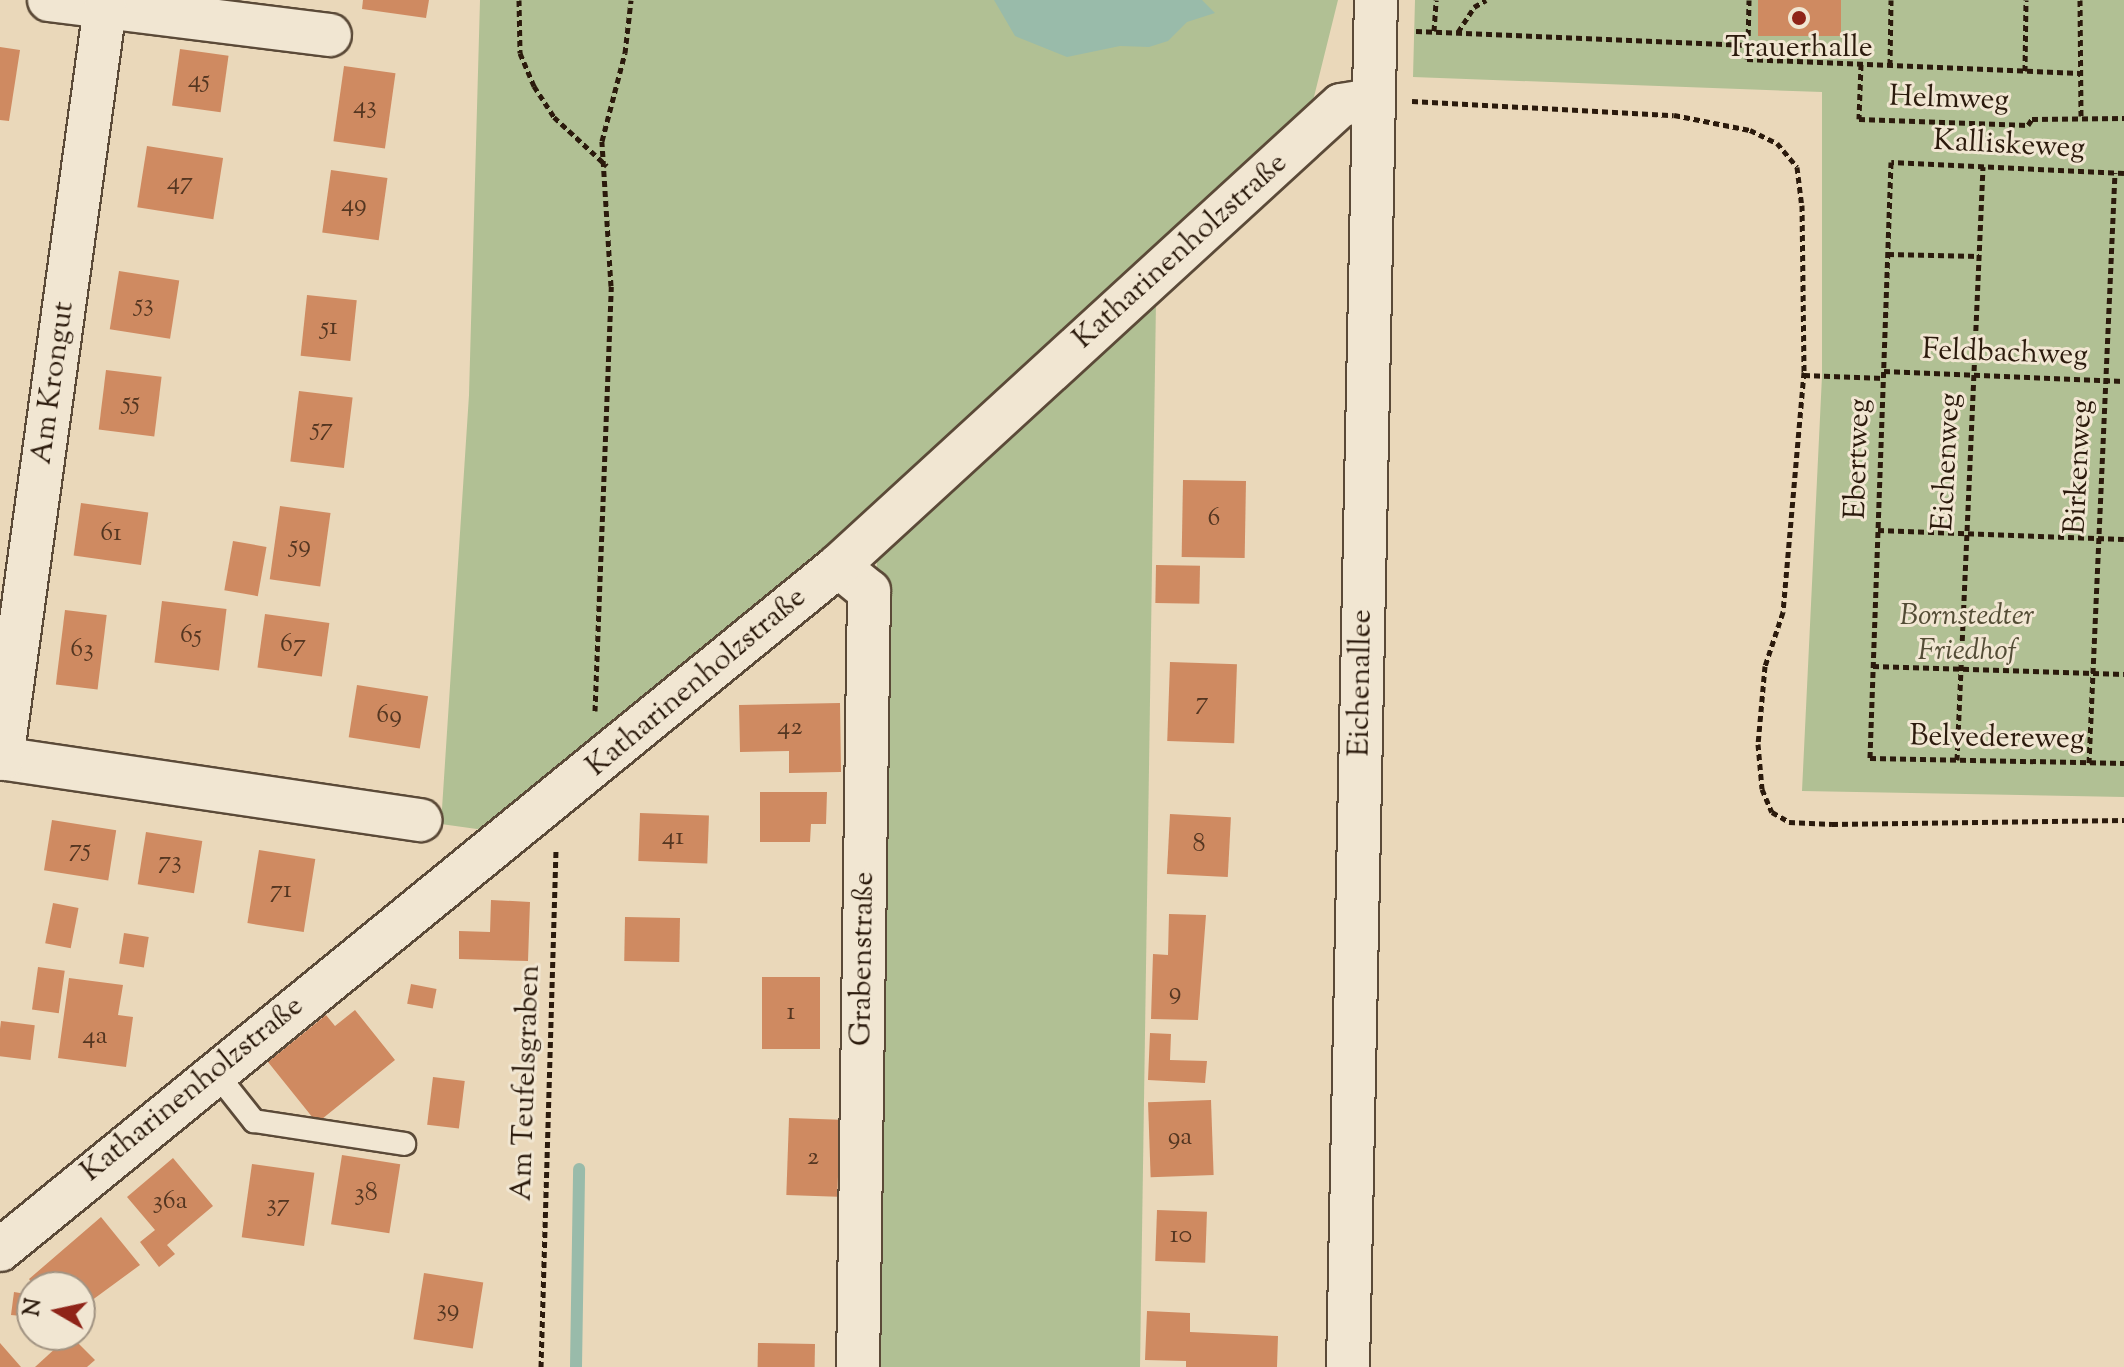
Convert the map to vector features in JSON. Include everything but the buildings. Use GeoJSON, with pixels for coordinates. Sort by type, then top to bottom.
{"type":"FeatureCollection","features":[{"type":"Feature","properties":{"kind":"street"},"geometry":{"type":"LineString","coordinates":[[49,0],[330,35]]}},
{"type":"Feature","properties":{"kind":"street","name":"Am Krongut"},"geometry":{"type":"LineString","coordinates":[[105,7],[1,758],[420,820]]}},
{"type":"Feature","properties":{"kind":"street","name":"Eichenallee"},"geometry":{"type":"LineString","coordinates":[[1348,1367],[1376,14]]}},
{"type":"Feature","properties":{"kind":"street","name":"Katharinenholzstraße"},"geometry":{"type":"LineString","coordinates":[[0,1250],[542,805],[592,771],[838,566],[1341,105],[1374,100]]}},
{"type":"Feature","properties":{"kind":"street","name":"Grabenstraße"},"geometry":{"type":"LineString","coordinates":[[838,566],[869,591],[858,1367]]}},
{"type":"Feature","properties":{"kind":"lane"},"geometry":{"type":"LineString","coordinates":[[215,1072],[254,1121],[404,1144]]}},
{"type":"Feature","properties":{"kind":"path"},"geometry":{"type":"LineString","coordinates":[[519,0],[520,53],[534,86],[562,126],[607,167]]}},
{"type":"Feature","properties":{"kind":"path"},"geometry":{"type":"LineString","coordinates":[[592,771],[611,286],[607,167],[602,141],[625,53],[631,0]]}},
{"type":"Feature","properties":{"kind":"path"},"geometry":{"type":"LineString","coordinates":[[1434,31],[1436,0]]}},
{"type":"Feature","properties":{"kind":"path"},"geometry":{"type":"LineString","coordinates":[[1457,33],[1474,7],[1486,0]]}},
{"type":"Feature","properties":{"kind":"path"},"geometry":{"type":"LineString","coordinates":[[1749,0],[1747,59],[2080,73]]}},
{"type":"Feature","properties":{"kind":"path"},"geometry":{"type":"LineString","coordinates":[[1890,65],[1891,0]]}},
{"type":"Feature","properties":{"kind":"path"},"geometry":{"type":"LineString","coordinates":[[2025,71],[2026,0]]}},
{"type":"Feature","properties":{"kind":"path"},"geometry":{"type":"LineString","coordinates":[[2080,0],[2081,116]]}},
{"type":"Feature","properties":{"kind":"path"},"geometry":{"type":"LineString","coordinates":[[1376,14],[1434,31],[1457,33],[1748,45]]}},
{"type":"Feature","properties":{"kind":"path","name":"Helmweg"},"geometry":{"type":"LineString","coordinates":[[1861,64],[1859,119],[2028,125],[2032,119],[2081,116],[2124,118]]}},
{"type":"Feature","properties":{"kind":"path"},"geometry":{"type":"LineString","coordinates":[[1374,100],[1674,115],[1750,130],[1777,143],[1797,167],[1802,205],[1804,373],[1783,612],[1765,666],[1758,744],[1762,789],[1772,812],[1789,822],[1832,824],[2124,820]]}},
{"type":"Feature","properties":{"kind":"path","name":"Kalliskeweg"},"geometry":{"type":"LineString","coordinates":[[1891,162],[2124,173]]}},
{"type":"Feature","properties":{"kind":"path","name":"Ebertweg"},"geometry":{"type":"LineString","coordinates":[[1870,758],[1891,162]]}},
{"type":"Feature","properties":{"kind":"path","name":"Eichenweg"},"geometry":{"type":"LineString","coordinates":[[1957,760],[1983,167]]}},
{"type":"Feature","properties":{"kind":"path","name":"Birkenweg"},"geometry":{"type":"LineString","coordinates":[[2089,763],[2115,173]]}},
{"type":"Feature","properties":{"kind":"path"},"geometry":{"type":"LineString","coordinates":[[1888,254],[1979,256]]}},
{"type":"Feature","properties":{"kind":"path","name":"Feldbachweg"},"geometry":{"type":"LineString","coordinates":[[1804,373],[2124,381]]}},
{"type":"Feature","properties":{"kind":"path"},"geometry":{"type":"LineString","coordinates":[[1878,530],[2124,539]]}},
{"type":"Feature","properties":{"kind":"path"},"geometry":{"type":"LineString","coordinates":[[1873,666],[2124,674]]}},
{"type":"Feature","properties":{"kind":"path","name":"Belvedereweg"},"geometry":{"type":"LineString","coordinates":[[1870,758],[2124,763]]}},
{"type":"Feature","properties":{"kind":"path","name":"Am Teufelsgraben"},"geometry":{"type":"LineString","coordinates":[[541,1367],[557,824],[542,805]]}},
{"type":"Feature","properties":{"kind":"green space"},"geometry":{"type":"Polygon","coordinates":[[[480,0],[1338,0],[1308,121],[611,745],[484,830],[441,824],[469,395],[480,0]]]}},
{"type":"Feature","properties":{"kind":"green space","name":"Bornstedter Friedhof"},"geometry":{"type":"Polygon","coordinates":[[[1415,0],[2124,0],[2124,797],[1802,791],[1822,376],[1822,92],[1413,77],[1415,0]]]}},
{"type":"Feature","properties":{"kind":"green space"},"geometry":{"type":"Polygon","coordinates":[[[1156,301],[1140,1367],[865,1367],[877,554],[1156,301]]]}},
{"type":"Feature","properties":{"kind":"shaded area"},"geometry":{"type":"Polygon","coordinates":[[[994,0],[1202,0],[1215,13],[1187,22],[1168,41],[1149,47],[1120,46],[1067,57],[1015,36],[994,0]]]}},
{"type":"Feature","properties":{"kind":"waterway"},"geometry":{"type":"LineString","coordinates":[[576,1367],[579,1169]]}},
{"type":"Feature","properties":{"kind":"place","name":"Trauerhalle"},"geometry":{"type":"Point","coordinates":[1799,18]}}]}
